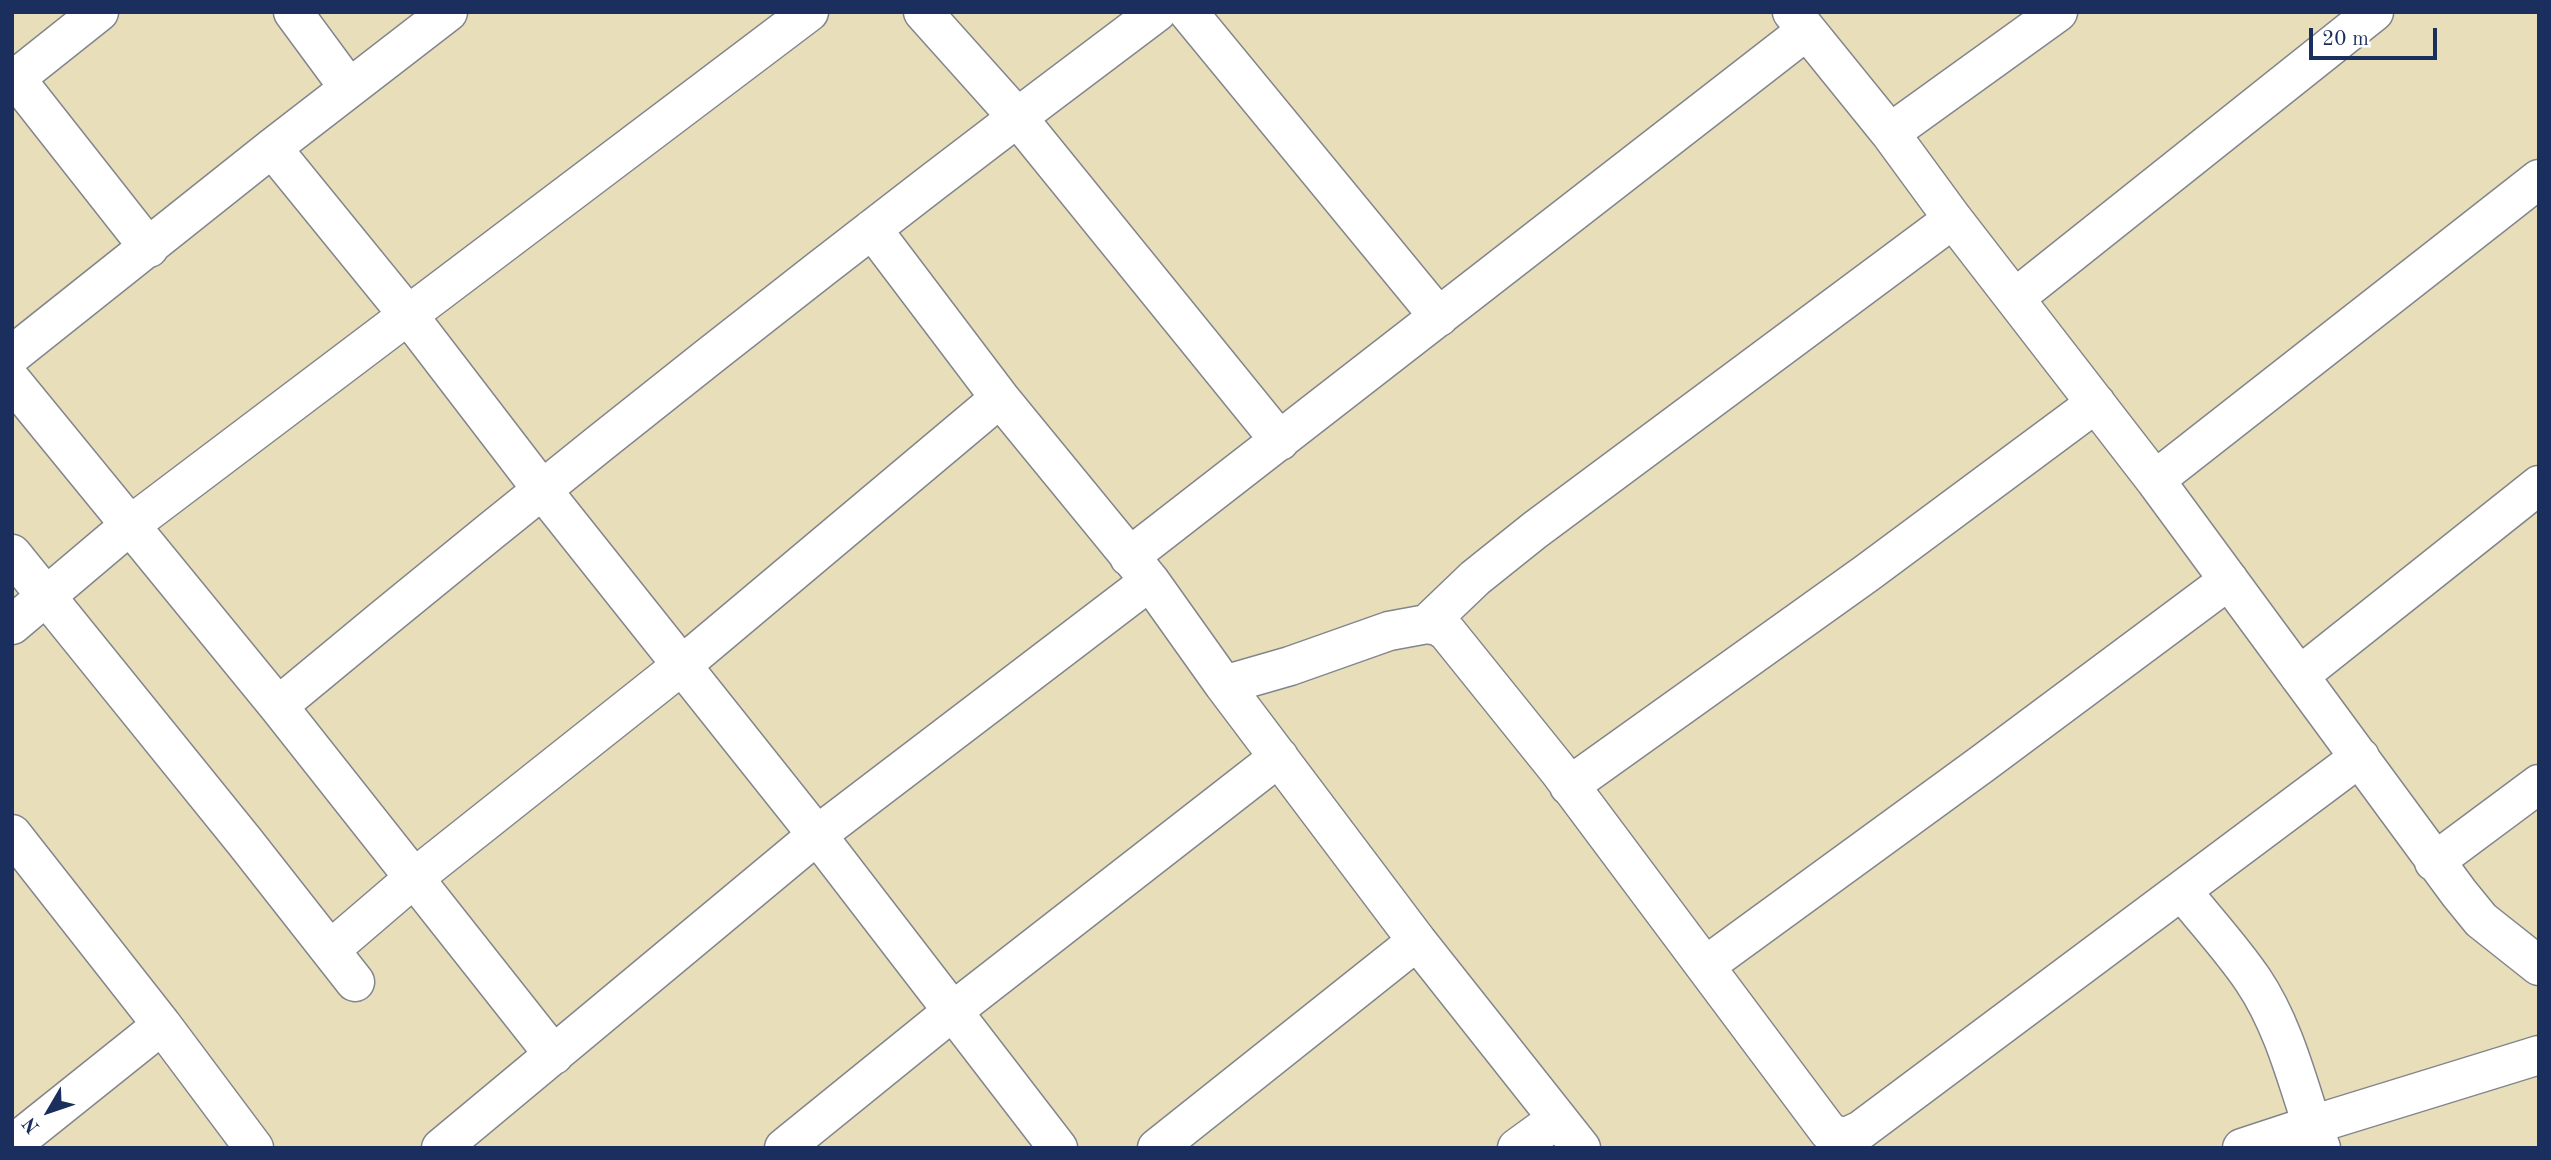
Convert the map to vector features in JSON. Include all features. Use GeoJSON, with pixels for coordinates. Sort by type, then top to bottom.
{"type":"FeatureCollection","features":[{"type":"Feature","properties":{"kind":"street"},"geometry":{"type":"LineString","coordinates":[[99,12],[14,76],[149,248]]}},
{"type":"Feature","properties":{"kind":"street"},"geometry":{"type":"LineString","coordinates":[[292,12],[349,88]]}},
{"type":"Feature","properties":{"kind":"street"},"geometry":{"type":"LineString","coordinates":[[12,355],[448,12]]}},
{"type":"Feature","properties":{"kind":"street"},"geometry":{"type":"LineString","coordinates":[[12,625],[128,526],[809,12]]}},
{"type":"Feature","properties":{"kind":"street"},"geometry":{"type":"LineString","coordinates":[[923,12],[1017,117],[1280,441]]}},
{"type":"Feature","properties":{"kind":"street"},"geometry":{"type":"LineString","coordinates":[[278,706],[542,491],[872,229],[1157,12]]}},
{"type":"Feature","properties":{"kind":"street"},"geometry":{"type":"LineString","coordinates":[[1188,12],[1439,317]]}},
{"type":"Feature","properties":{"kind":"street"},"geometry":{"type":"LineString","coordinates":[[1890,132],[2058,12]]}},
{"type":"Feature","properties":{"kind":"street"},"geometry":{"type":"LineString","coordinates":[[2015,298],[2351,19]]}},
{"type":"Feature","properties":{"kind":"street"},"geometry":{"type":"LineString","coordinates":[[440,1148],[1139,569],[1280,441],[1439,317],[1799,22],[1890,132],[1953,219],[2155,480],[2360,757],[2434,862],[2481,920],[2539,966]]}},
{"type":"Feature","properties":{"kind":"street"},"geometry":{"type":"LineString","coordinates":[[272,148],[408,316],[542,491],[817,835],[1058,1148]]}},
{"type":"Feature","properties":{"kind":"street"},"geometry":{"type":"LineString","coordinates":[[2155,480],[2539,179]]}},
{"type":"Feature","properties":{"kind":"street"},"geometry":{"type":"LineString","coordinates":[[1427,624],[1475,578],[1535,530],[1953,219]]}},
{"type":"Feature","properties":{"kind":"street"},"geometry":{"type":"LineString","coordinates":[[872,229],[1000,398],[1139,569],[1417,941],[1581,1148]]}},
{"type":"Feature","properties":{"kind":"street"},"geometry":{"type":"LineString","coordinates":[[12,381],[278,706],[554,1055]]}},
{"type":"Feature","properties":{"kind":"street"},"geometry":{"type":"LineString","coordinates":[[330,950],[414,878],[681,666],[1000,398]]}},
{"type":"Feature","properties":{"kind":"street"},"geometry":{"type":"LineString","coordinates":[[1569,786],[1867,573],[2096,402]]}},
{"type":"Feature","properties":{"kind":"street"},"geometry":{"type":"LineString","coordinates":[[2300,676],[2539,485]]}},
{"type":"Feature","properties":{"kind":"street"},"geometry":{"type":"LineString","coordinates":[[12,554],[355,982]]}},
{"type":"Feature","properties":{"kind":"street"},"geometry":{"type":"LineString","coordinates":[[1705,967],[2229,580]]}},
{"type":"Feature","properties":{"kind":"street"},"geometry":{"type":"LineString","coordinates":[[1224,685],[1290,666],[1389,631],[1427,624],[1438,626],[1447,632],[1569,786],[1829,1132],[1844,1138],[1861,1130],[2360,757]]}},
{"type":"Feature","properties":{"kind":"street"},"geometry":{"type":"LineString","coordinates":[[784,1148],[953,1011],[1279,757]]}},
{"type":"Feature","properties":{"kind":"street"},"geometry":{"type":"LineString","coordinates":[[2434,862],[2539,783]]}},
{"type":"Feature","properties":{"kind":"street"},"geometry":{"type":"LineString","coordinates":[[12,834],[162,1025],[254,1148]]}},
{"type":"Feature","properties":{"kind":"street"},"geometry":{"type":"LineString","coordinates":[[2182,891],[2253,979],[2269,1007],[2316,1136]]}},
{"type":"Feature","properties":{"kind":"street"},"geometry":{"type":"LineString","coordinates":[[1157,1148],[1417,941]]}},
{"type":"Feature","properties":{"kind":"street"},"geometry":{"type":"LineString","coordinates":[[12,1145],[162,1025]]}},
{"type":"Feature","properties":{"kind":"street"},"geometry":{"type":"LineString","coordinates":[[2242,1148],[2316,1136],[2539,1055]]}},
{"type":"Feature","properties":{"kind":"street"},"geometry":{"type":"LineString","coordinates":[[1517,1148],[1557,1119]]}}]}
